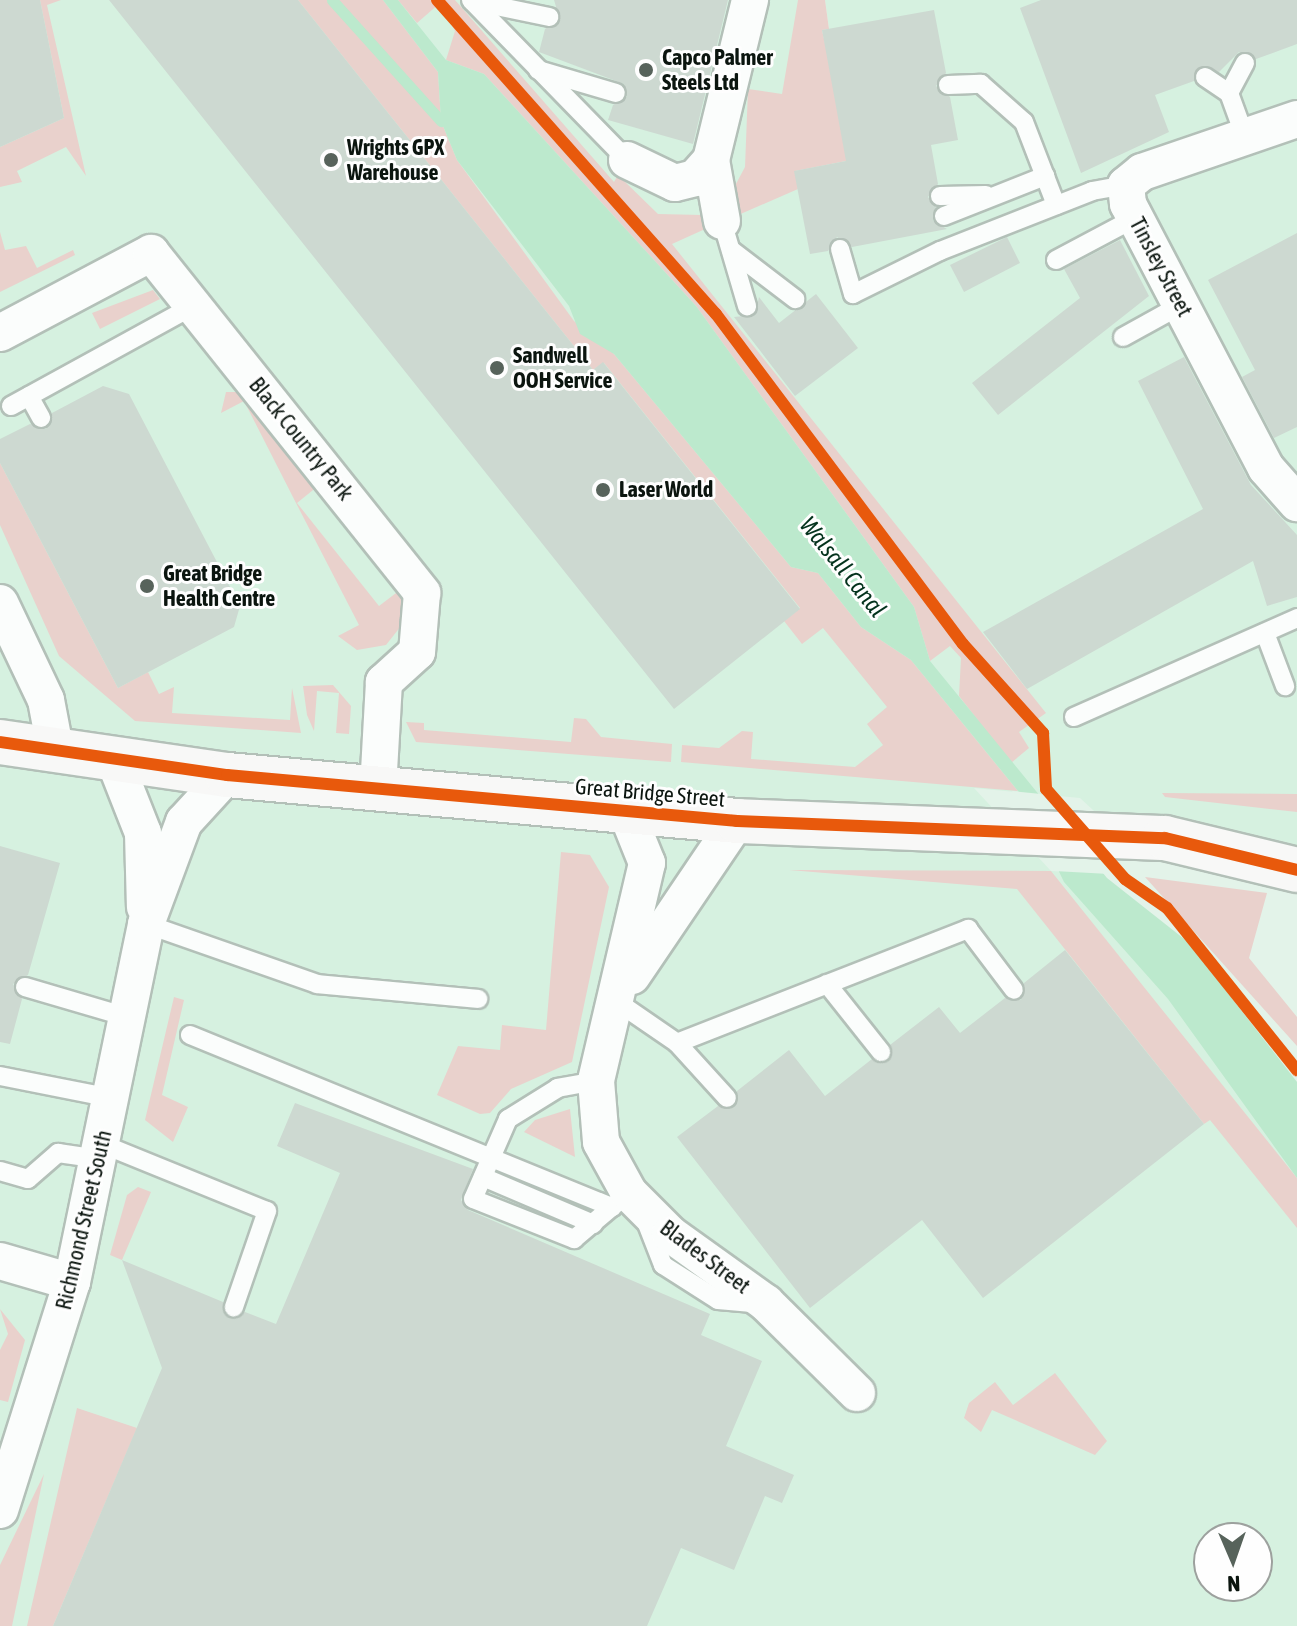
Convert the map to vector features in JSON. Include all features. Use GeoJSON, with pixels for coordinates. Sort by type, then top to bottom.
{"type":"FeatureCollection","features":[{"type":"Feature","properties":{"kind":"street"},"geometry":{"type":"LineString","coordinates":[[727,236],[711,160],[750,0]]}},
{"type":"Feature","properties":{"kind":"street"},"geometry":{"type":"LineString","coordinates":[[1131,202],[1142,172],[1297,119]]}},
{"type":"Feature","properties":{"kind":"street"},"geometry":{"type":"LineString","coordinates":[[627,160],[675,183],[695,178],[711,160]]}},
{"type":"Feature","properties":{"kind":"street","name":"Tinsley Street"},"geometry":{"type":"LineString","coordinates":[[1131,202],[1146,265],[1181,305],[1266,468],[1294,494]]}},
{"type":"Feature","properties":{"kind":"street","name":"Black Country Park"},"geometry":{"type":"LineString","coordinates":[[0,333],[151,253],[422,593],[417,652],[384,682],[378,791]]}},
{"type":"Feature","properties":{"kind":"street"},"geometry":{"type":"LineString","coordinates":[[0,603],[46,700],[56,753]]}},
{"type":"Feature","properties":{"kind":"street","name":"Great Bridge Street"},"geometry":{"type":"LineString","coordinates":[[0,742],[115,762],[227,775],[737,821],[1297,842]]}},
{"type":"Feature","properties":{"kind":"street","name":"Richmond Street South"},"geometry":{"type":"LineString","coordinates":[[115,762],[144,838],[146,924]]}},
{"type":"Feature","properties":{"kind":"street","name":"Richmond Street South"},"geometry":{"type":"LineString","coordinates":[[0,1510],[72,1282],[146,924],[184,822],[227,775]]}},
{"type":"Feature","properties":{"kind":"street","name":"Blades Street"},"geometry":{"type":"LineString","coordinates":[[626,811],[647,863],[596,1081],[601,1142],[627,1201],[766,1303],[857,1393]]}},
{"type":"Feature","properties":{"kind":"street","name":"Blades Street"},"geometry":{"type":"LineString","coordinates":[[616,1001],[737,821]]}},
{"type":"Feature","properties":{"kind":"street","name":"Great Bridge Street"},"geometry":{"type":"LineString","coordinates":[[1165,838],[1297,870]]}},
{"type":"Feature","properties":{"kind":"street"},"geometry":{"type":"LineString","coordinates":[[0,1261],[72,1282]]}},
{"type":"Feature","properties":{"kind":"lane"},"geometry":{"type":"LineString","coordinates":[[472,1],[549,17]]}},
{"type":"Feature","properties":{"kind":"lane"},"geometry":{"type":"LineString","coordinates":[[472,1],[532,69],[627,160]]}},
{"type":"Feature","properties":{"kind":"lane"},"geometry":{"type":"LineString","coordinates":[[1229,93],[1245,63]]}},
{"type":"Feature","properties":{"kind":"lane"},"geometry":{"type":"LineString","coordinates":[[532,69],[616,93]]}},
{"type":"Feature","properties":{"kind":"lane"},"geometry":{"type":"LineString","coordinates":[[1205,77],[1229,93],[1245,137]]}},
{"type":"Feature","properties":{"kind":"lane"},"geometry":{"type":"LineString","coordinates":[[948,85],[981,84],[1024,122],[1056,205]]}},
{"type":"Feature","properties":{"kind":"lane"},"geometry":{"type":"LineString","coordinates":[[944,216],[1045,176]]}},
{"type":"Feature","properties":{"kind":"lane"},"geometry":{"type":"LineString","coordinates":[[940,196],[997,195]]}},
{"type":"Feature","properties":{"kind":"lane"},"geometry":{"type":"LineString","coordinates":[[840,249],[853,294],[1056,205],[1131,202]]}},
{"type":"Feature","properties":{"kind":"lane"},"geometry":{"type":"LineString","coordinates":[[1056,260],[1131,202]]}},
{"type":"Feature","properties":{"kind":"lane"},"geometry":{"type":"LineString","coordinates":[[727,236],[795,299]]}},
{"type":"Feature","properties":{"kind":"lane"},"geometry":{"type":"LineString","coordinates":[[727,236],[747,306]]}},
{"type":"Feature","properties":{"kind":"lane"},"geometry":{"type":"LineString","coordinates":[[1123,337],[1181,305]]}},
{"type":"Feature","properties":{"kind":"lane"},"geometry":{"type":"LineString","coordinates":[[11,406],[193,306]]}},
{"type":"Feature","properties":{"kind":"lane"},"geometry":{"type":"LineString","coordinates":[[29,396],[41,418]]}},
{"type":"Feature","properties":{"kind":"lane"},"geometry":{"type":"LineString","coordinates":[[1074,717],[1297,618]]}},
{"type":"Feature","properties":{"kind":"lane"},"geometry":{"type":"LineString","coordinates":[[1265,633],[1285,686]]}},
{"type":"Feature","properties":{"kind":"lane"},"geometry":{"type":"LineString","coordinates":[[146,924],[317,984],[478,999]]}},
{"type":"Feature","properties":{"kind":"lane"},"geometry":{"type":"LineString","coordinates":[[677,1043],[968,929],[1014,990]]}},
{"type":"Feature","properties":{"kind":"lane"},"geometry":{"type":"LineString","coordinates":[[827,984],[881,1052]]}},
{"type":"Feature","properties":{"kind":"lane"},"geometry":{"type":"LineString","coordinates":[[25,987],[127,1017]]}},
{"type":"Feature","properties":{"kind":"lane"},"geometry":{"type":"LineString","coordinates":[[616,1001],[677,1043],[727,1098]]}},
{"type":"Feature","properties":{"kind":"lane"},"geometry":{"type":"LineString","coordinates":[[190,1035],[492,1156],[627,1201]]}},
{"type":"Feature","properties":{"kind":"lane"},"geometry":{"type":"LineString","coordinates":[[0,1076],[111,1098]]}},
{"type":"Feature","properties":{"kind":"lane"},"geometry":{"type":"LineString","coordinates":[[596,1081],[529,1100],[508,1119],[473,1199],[574,1239],[627,1201]]}},
{"type":"Feature","properties":{"kind":"lane"},"geometry":{"type":"LineString","coordinates":[[0,1171],[28,1179],[58,1153],[101,1152],[267,1211],[234,1307]]}},
{"type":"Feature","properties":{"kind":"lane"},"geometry":{"type":"LineString","coordinates":[[483,1177],[593,1224]]}},
{"type":"Feature","properties":{"kind":"shaded area"},"geometry":{"type":"Polygon","coordinates":[[[0,0],[802,0],[843,146],[822,30],[829,28],[825,0],[1297,0],[1297,854],[1119,834],[1080,798],[974,788],[1051,871],[1090,873],[1297,1133],[1297,1626],[0,1626],[0,0]]]}},
{"type":"Feature","properties":{"kind":"shaded area"},"geometry":{"type":"Polygon","coordinates":[[[40,0],[61,0],[47,5],[86,176],[66,147],[17,171],[22,182],[0,187],[0,147],[64,118],[40,0]]]}},
{"type":"Feature","properties":{"kind":"shaded area"},"geometry":{"type":"Polygon","coordinates":[[[298,0],[383,0],[438,72],[441,121],[457,160],[574,321],[614,354],[791,567],[818,573],[861,627],[911,660],[1018,791],[681,762],[682,745],[719,748],[742,731],[753,732],[751,759],[855,767],[883,745],[867,724],[887,707],[823,628],[802,644],[784,621],[800,608],[604,363],[593,370],[298,0]]]}},
{"type":"Feature","properties":{"kind":"shaded area"},"geometry":{"type":"Polygon","coordinates":[[[398,0],[455,0],[614,182],[618,175],[658,214],[702,215],[714,225],[672,244],[1046,713],[1019,732],[1029,748],[1011,763],[959,696],[961,658],[950,646],[930,661],[914,607],[696,306],[484,74],[446,60],[455,31],[440,3],[417,23],[398,0]]]}},
{"type":"Feature","properties":{"kind":"shaded area"},"geometry":{"type":"Polygon","coordinates":[[[798,0],[825,0],[829,29],[822,30],[851,160],[795,171],[798,189],[736,216],[729,197],[745,167],[748,89],[782,94],[798,0]]]}},
{"type":"Feature","properties":{"kind":"shaded area"},"geometry":{"type":"Polygon","coordinates":[[[0,232],[5,250],[26,246],[37,268],[73,250],[75,255],[0,292],[0,232]]]}},
{"type":"Feature","properties":{"kind":"shaded area"},"geometry":{"type":"Polygon","coordinates":[[[153,290],[160,299],[100,329],[92,313],[153,290]]]}},
{"type":"Feature","properties":{"kind":"shaded area"},"geometry":{"type":"Polygon","coordinates":[[[226,392],[242,392],[318,486],[297,503],[379,606],[400,590],[405,621],[386,645],[357,650],[338,636],[359,625],[244,401],[221,413],[226,392]]]}},
{"type":"Feature","properties":{"kind":"shaded area"},"geometry":{"type":"Polygon","coordinates":[[[0,463],[118,688],[148,672],[159,694],[174,687],[172,713],[290,720],[292,688],[301,733],[135,721],[59,656],[0,525],[0,463]]]}},
{"type":"Feature","properties":{"kind":"shaded area"},"geometry":{"type":"Polygon","coordinates":[[[333,685],[351,706],[349,734],[336,733],[339,693],[317,691],[314,731],[307,715],[303,686],[333,685]]]}},
{"type":"Feature","properties":{"kind":"shaded area"},"geometry":{"type":"Polygon","coordinates":[[[574,718],[586,719],[601,737],[672,744],[671,762],[416,742],[406,722],[424,723],[424,730],[571,742],[574,718]]]}},
{"type":"Feature","properties":{"kind":"shaded area"},"geometry":{"type":"Polygon","coordinates":[[[1162,793],[1297,794],[1297,812],[1165,797],[1162,793]]]}},
{"type":"Feature","properties":{"kind":"shaded area"},"geometry":{"type":"Polygon","coordinates":[[[561,852],[590,855],[609,887],[572,1062],[511,1089],[490,1113],[480,1114],[437,1095],[458,1046],[500,1050],[502,1025],[546,1030],[561,852]]]}},
{"type":"Feature","properties":{"kind":"shaded area"},"geometry":{"type":"Polygon","coordinates":[[[789,870],[1051,871],[1297,1178],[1297,1228],[1210,1120],[1204,1124],[1017,889],[789,870]]]}},
{"type":"Feature","properties":{"kind":"shaded area"},"geometry":{"type":"Polygon","coordinates":[[[1145,877],[1267,893],[1249,958],[1297,1017],[1297,1046],[1145,877]]]}},
{"type":"Feature","properties":{"kind":"shaded area"},"geometry":{"type":"Polygon","coordinates":[[[174,997],[184,1000],[162,1095],[188,1107],[173,1142],[145,1120],[174,997]]]}},
{"type":"Feature","properties":{"kind":"shaded area"},"geometry":{"type":"Polygon","coordinates":[[[570,1109],[575,1157],[524,1132],[535,1120],[570,1109]]]}},
{"type":"Feature","properties":{"kind":"shaded area"},"geometry":{"type":"Polygon","coordinates":[[[138,1187],[151,1192],[122,1260],[110,1255],[127,1195],[138,1187]]]}},
{"type":"Feature","properties":{"kind":"shaded area"},"geometry":{"type":"Polygon","coordinates":[[[0,1309],[25,1340],[8,1402],[0,1400],[0,1350],[8,1334],[0,1309]]]}},
{"type":"Feature","properties":{"kind":"shaded area"},"geometry":{"type":"Polygon","coordinates":[[[1055,1373],[1107,1441],[1095,1455],[992,1410],[981,1432],[964,1418],[969,1403],[995,1382],[1013,1405],[1055,1373]]]}},
{"type":"Feature","properties":{"kind":"shaded area"},"geometry":{"type":"Polygon","coordinates":[[[77,1408],[137,1428],[53,1626],[27,1626],[77,1408]]]}},
{"type":"Feature","properties":{"kind":"shaded area"},"geometry":{"type":"Polygon","coordinates":[[[44,1474],[12,1626],[0,1626],[0,1565],[44,1474]]]}},
{"type":"Feature","properties":{"kind":"water","name":"Walsall Canal"},"geometry":{"type":"Polygon","coordinates":[[[383,0],[398,0],[446,60],[484,74],[696,306],[914,607],[930,661],[1107,878],[1188,942],[1297,1082],[1297,1178],[1168,999],[1064,882],[1023,797],[911,660],[861,627],[818,573],[791,567],[614,354],[580,334],[569,306],[457,160],[441,121],[438,72],[383,0]]]}},
{"type":"Feature","properties":{"kind":"pier"},"geometry":{"type":"Polygon","coordinates":[[[1012,791],[1041,794],[1109,874],[1054,871],[1012,791]]]}},
{"type":"Feature","properties":{"kind":"building"},"geometry":{"type":"Polygon","coordinates":[[[0,0],[40,0],[64,118],[0,147],[0,0]]]}},
{"type":"Feature","properties":{"kind":"building"},"geometry":{"type":"Polygon","coordinates":[[[109,0],[298,0],[593,370],[603,362],[800,609],[674,709],[109,0]]]}},
{"type":"Feature","properties":{"kind":"building","name":"Capco Palmer Steels Ltd"},"geometry":{"type":"Polygon","coordinates":[[[554,0],[728,0],[693,144],[608,120],[613,105],[627,97],[624,84],[539,52],[545,29],[560,20],[554,0]]]}},
{"type":"Feature","properties":{"kind":"building"},"geometry":{"type":"Polygon","coordinates":[[[1041,0],[1297,0],[1297,44],[1256,59],[1239,52],[1219,72],[1199,67],[1194,81],[1155,95],[1169,132],[1081,173],[1020,8],[1041,0]]]}},
{"type":"Feature","properties":{"kind":"building"},"geometry":{"type":"Polygon","coordinates":[[[934,10],[946,73],[936,86],[950,97],[958,140],[931,145],[938,184],[928,197],[936,207],[933,221],[947,229],[852,247],[837,237],[828,251],[810,254],[794,171],[846,161],[822,30],[934,10]]]}},
{"type":"Feature","properties":{"kind":"building"},"geometry":{"type":"Polygon","coordinates":[[[1297,233],[1297,427],[1274,438],[1242,377],[1255,370],[1208,280],[1297,233]]]}},
{"type":"Feature","properties":{"kind":"building"},"geometry":{"type":"Polygon","coordinates":[[[1007,237],[1020,263],[964,292],[950,265],[1007,237]]]}},
{"type":"Feature","properties":{"kind":"building"},"geometry":{"type":"Polygon","coordinates":[[[1120,240],[1149,296],[998,415],[972,383],[1080,298],[1064,269],[1120,240]]]}},
{"type":"Feature","properties":{"kind":"building"},"geometry":{"type":"Polygon","coordinates":[[[816,294],[858,348],[795,396],[734,317],[755,315],[759,297],[779,323],[816,294]]]}},
{"type":"Feature","properties":{"kind":"building"},"geometry":{"type":"Polygon","coordinates":[[[1184,357],[1251,485],[1297,535],[1297,597],[1267,606],[1253,561],[1027,689],[983,632],[1203,509],[1138,381],[1184,357]]]}},
{"type":"Feature","properties":{"kind":"building"},"geometry":{"type":"Polygon","coordinates":[[[103,386],[129,394],[240,606],[234,627],[118,688],[0,463],[0,439],[30,424],[46,429],[52,413],[103,386]]]}},
{"type":"Feature","properties":{"kind":"building"},"geometry":{"type":"Polygon","coordinates":[[[0,846],[60,863],[28,975],[13,984],[22,999],[10,1044],[0,1042],[0,846]]]}},
{"type":"Feature","properties":{"kind":"building"},"geometry":{"type":"Polygon","coordinates":[[[1065,950],[1204,1124],[983,1298],[922,1220],[810,1308],[677,1137],[718,1106],[734,1107],[737,1091],[789,1050],[825,1096],[872,1059],[888,1062],[890,1045],[939,1007],[960,1033],[1005,998],[1021,1000],[1024,983],[1065,950]]]}},
{"type":"Feature","properties":{"kind":"building"},"geometry":{"type":"Polygon","coordinates":[[[295,1103],[473,1169],[461,1200],[468,1210],[710,1314],[701,1335],[762,1361],[726,1446],[794,1475],[782,1503],[765,1496],[734,1570],[681,1548],[647,1626],[53,1626],[162,1368],[122,1260],[223,1302],[229,1318],[245,1312],[276,1324],[340,1173],[277,1146],[295,1103]]]}},
{"type":"Feature","properties":{"kind":"waterway"},"geometry":{"type":"LineString","coordinates":[[332,0],[441,121]]}},
{"type":"Feature","properties":{"kind":"cycle path"},"geometry":{"type":"LineString","coordinates":[[437,0],[716,314],[963,644],[1043,733],[1046,789],[1125,879],[1167,908],[1297,1070]]}},
{"type":"Feature","properties":{"kind":"cycle path"},"geometry":{"type":"LineString","coordinates":[[0,742],[227,775],[737,821],[1165,838],[1297,870]]}},
{"type":"Feature","properties":{"kind":"place","name":"Capco Palmer Steels Ltd"},"geometry":{"type":"Point","coordinates":[646,70]}},
{"type":"Feature","properties":{"kind":"place","name":"Wrights GPX Warehouse"},"geometry":{"type":"Point","coordinates":[331,160]}},
{"type":"Feature","properties":{"kind":"place","name":"Sandwell OOH Service"},"geometry":{"type":"Point","coordinates":[497,368]}},
{"type":"Feature","properties":{"kind":"place","name":"Laser World"},"geometry":{"type":"Point","coordinates":[603,490]}},
{"type":"Feature","properties":{"kind":"place","name":"Great Bridge Health Centre"},"geometry":{"type":"Point","coordinates":[147,586]}}]}
